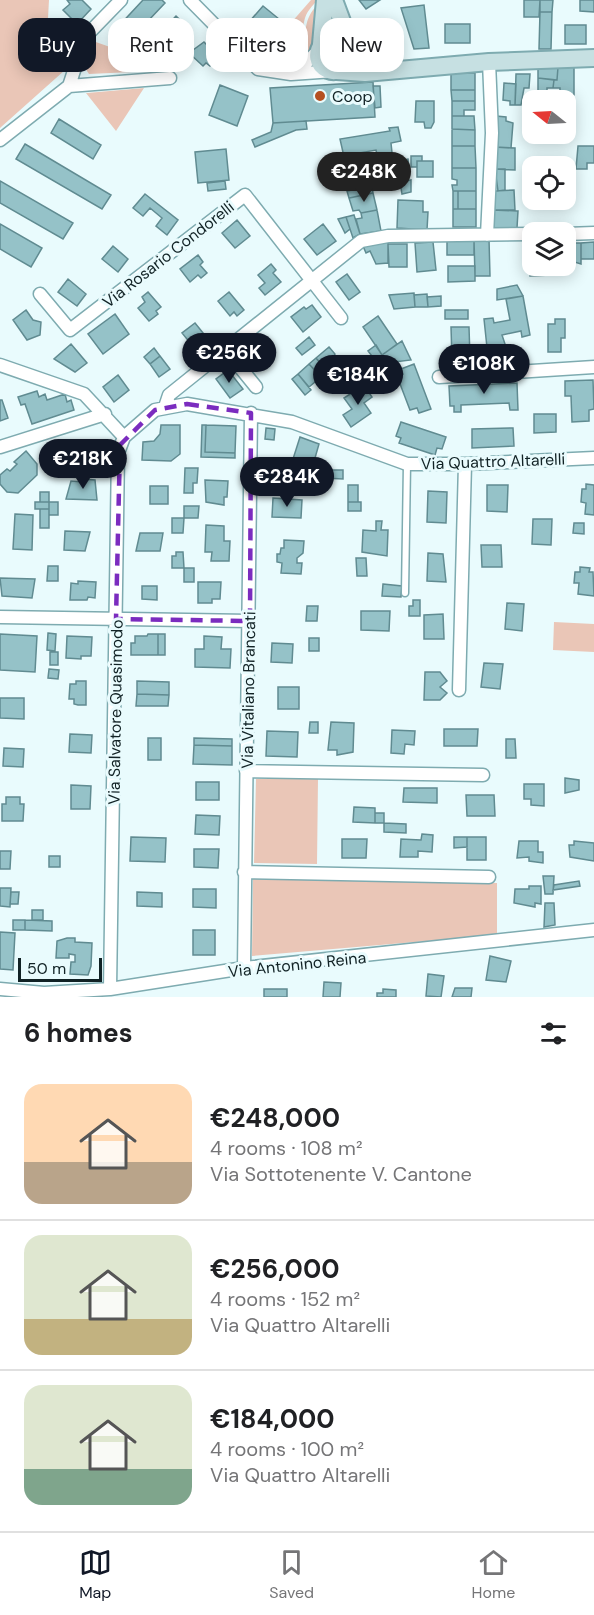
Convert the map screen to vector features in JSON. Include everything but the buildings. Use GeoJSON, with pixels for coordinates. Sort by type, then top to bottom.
{"type":"FeatureCollection","features":[{"type":"Feature","properties":{"kind":"main road"},"geometry":{"type":"LineString","coordinates":[[323,18],[325,0]]}},
{"type":"Feature","properties":{"kind":"main road"},"geometry":{"type":"LineString","coordinates":[[334,0],[340,18]]}},
{"type":"Feature","properties":{"kind":"main road"},"geometry":{"type":"LineString","coordinates":[[404,68],[594,58]]}},
{"type":"Feature","properties":{"kind":"main road"},"geometry":{"type":"LineString","coordinates":[[346,72],[364,72]]}},
{"type":"Feature","properties":{"kind":"street"},"geometry":{"type":"LineString","coordinates":[[69,86],[85,37],[121,0]]}},
{"type":"Feature","properties":{"kind":"street"},"geometry":{"type":"LineString","coordinates":[[190,0],[252,66],[276,73],[324,74],[332,72]]}},
{"type":"Feature","properties":{"kind":"street"},"geometry":{"type":"LineString","coordinates":[[276,73],[307,62],[320,47]]}},
{"type":"Feature","properties":{"kind":"street"},"geometry":{"type":"LineString","coordinates":[[487,236],[492,133],[489,62]]}},
{"type":"Feature","properties":{"kind":"street"},"geometry":{"type":"LineString","coordinates":[[0,140],[69,86],[170,78]]}},
{"type":"Feature","properties":{"kind":"street","name":"Via Rosario Condorelli"},"geometry":{"type":"LineString","coordinates":[[40,294],[70,330],[245,195],[311,281]]}},
{"type":"Feature","properties":{"kind":"street"},"geometry":{"type":"LineString","coordinates":[[576,234],[594,233]]}},
{"type":"Feature","properties":{"kind":"street"},"geometry":{"type":"LineString","coordinates":[[165,407],[169,395],[361,241],[388,236],[522,234]]}},
{"type":"Feature","properties":{"kind":"street"},"geometry":{"type":"LineString","coordinates":[[311,281],[341,318]]}},
{"type":"Feature","properties":{"kind":"street"},"geometry":{"type":"LineString","coordinates":[[226,350],[256,387]]}},
{"type":"Feature","properties":{"kind":"street"},"geometry":{"type":"LineString","coordinates":[[0,365],[84,394],[124,437]]}},
{"type":"Feature","properties":{"kind":"street"},"geometry":{"type":"LineString","coordinates":[[439,377],[594,367]]}},
{"type":"Feature","properties":{"kind":"street","name":"Via Quattro Altarelli"},"geometry":{"type":"LineString","coordinates":[[124,437],[155,410],[187,404],[251,413],[292,422],[407,464],[465,464],[594,458]]}},
{"type":"Feature","properties":{"kind":"street","name":"Via Vitaliano Brancati"},"geometry":{"type":"LineString","coordinates":[[244,968],[251,413]]}},
{"type":"Feature","properties":{"kind":"street"},"geometry":{"type":"LineString","coordinates":[[0,447],[105,414]]}},
{"type":"Feature","properties":{"kind":"street","name":"Via Salvatore Quasimodo"},"geometry":{"type":"LineString","coordinates":[[110,989],[118,453],[124,437]]}},
{"type":"Feature","properties":{"kind":"street"},"geometry":{"type":"LineString","coordinates":[[459,690],[465,464]]}},
{"type":"Feature","properties":{"kind":"street"},"geometry":{"type":"LineString","coordinates":[[0,617],[250,621]]}},
{"type":"Feature","properties":{"kind":"street"},"geometry":{"type":"LineString","coordinates":[[246,771],[483,775]]}},
{"type":"Feature","properties":{"kind":"street"},"geometry":{"type":"LineString","coordinates":[[244,872],[489,877]]}},
{"type":"Feature","properties":{"kind":"street","name":"Via Antonino Reina"},"geometry":{"type":"LineString","coordinates":[[0,989],[44,993],[110,989],[244,968],[594,930]]}},
{"type":"Feature","properties":{"kind":"lane"},"geometry":{"type":"LineString","coordinates":[[405,593],[407,464]]}},
{"type":"Feature","properties":{"kind":"highlighted area"},"geometry":{"type":"Polygon","coordinates":[[[187,404],[251,413],[250,621],[116,619],[120,445],[155,410],[187,404]]]}},
{"type":"Feature","properties":{"kind":"shaded area"},"geometry":{"type":"Polygon","coordinates":[[[0,0],[49,0],[48,18],[18,18],[18,72],[63,72],[0,128],[0,0]]]}},
{"type":"Feature","properties":{"kind":"shaded area"},"geometry":{"type":"Polygon","coordinates":[[[311,0],[318,0],[305,18],[295,18],[311,0]]]}},
{"type":"Feature","properties":{"kind":"shaded area"},"geometry":{"type":"Polygon","coordinates":[[[319,3],[314,42],[308,53],[308,19],[319,3]]]}},
{"type":"Feature","properties":{"kind":"shaded area"},"geometry":{"type":"Polygon","coordinates":[[[96,42],[108,46],[108,72],[132,72],[89,74],[88,72],[96,72],[96,42]]]}},
{"type":"Feature","properties":{"kind":"shaded area"},"geometry":{"type":"Polygon","coordinates":[[[144,88],[116,131],[86,93],[87,93],[144,88]]]}},
{"type":"Feature","properties":{"kind":"shaded area"},"geometry":{"type":"Polygon","coordinates":[[[554,622],[594,624],[594,652],[553,650],[554,622]]]}},
{"type":"Feature","properties":{"kind":"shaded area"},"geometry":{"type":"Polygon","coordinates":[[[256,779],[318,779],[317,864],[254,863],[256,779]]]}},
{"type":"Feature","properties":{"kind":"shaded area"},"geometry":{"type":"Polygon","coordinates":[[[253,879],[497,883],[497,935],[252,956],[253,879]]]}},
{"type":"Feature","properties":{"kind":"place","name":"Coop"},"geometry":{"type":"Point","coordinates":[320,96]}}]}
